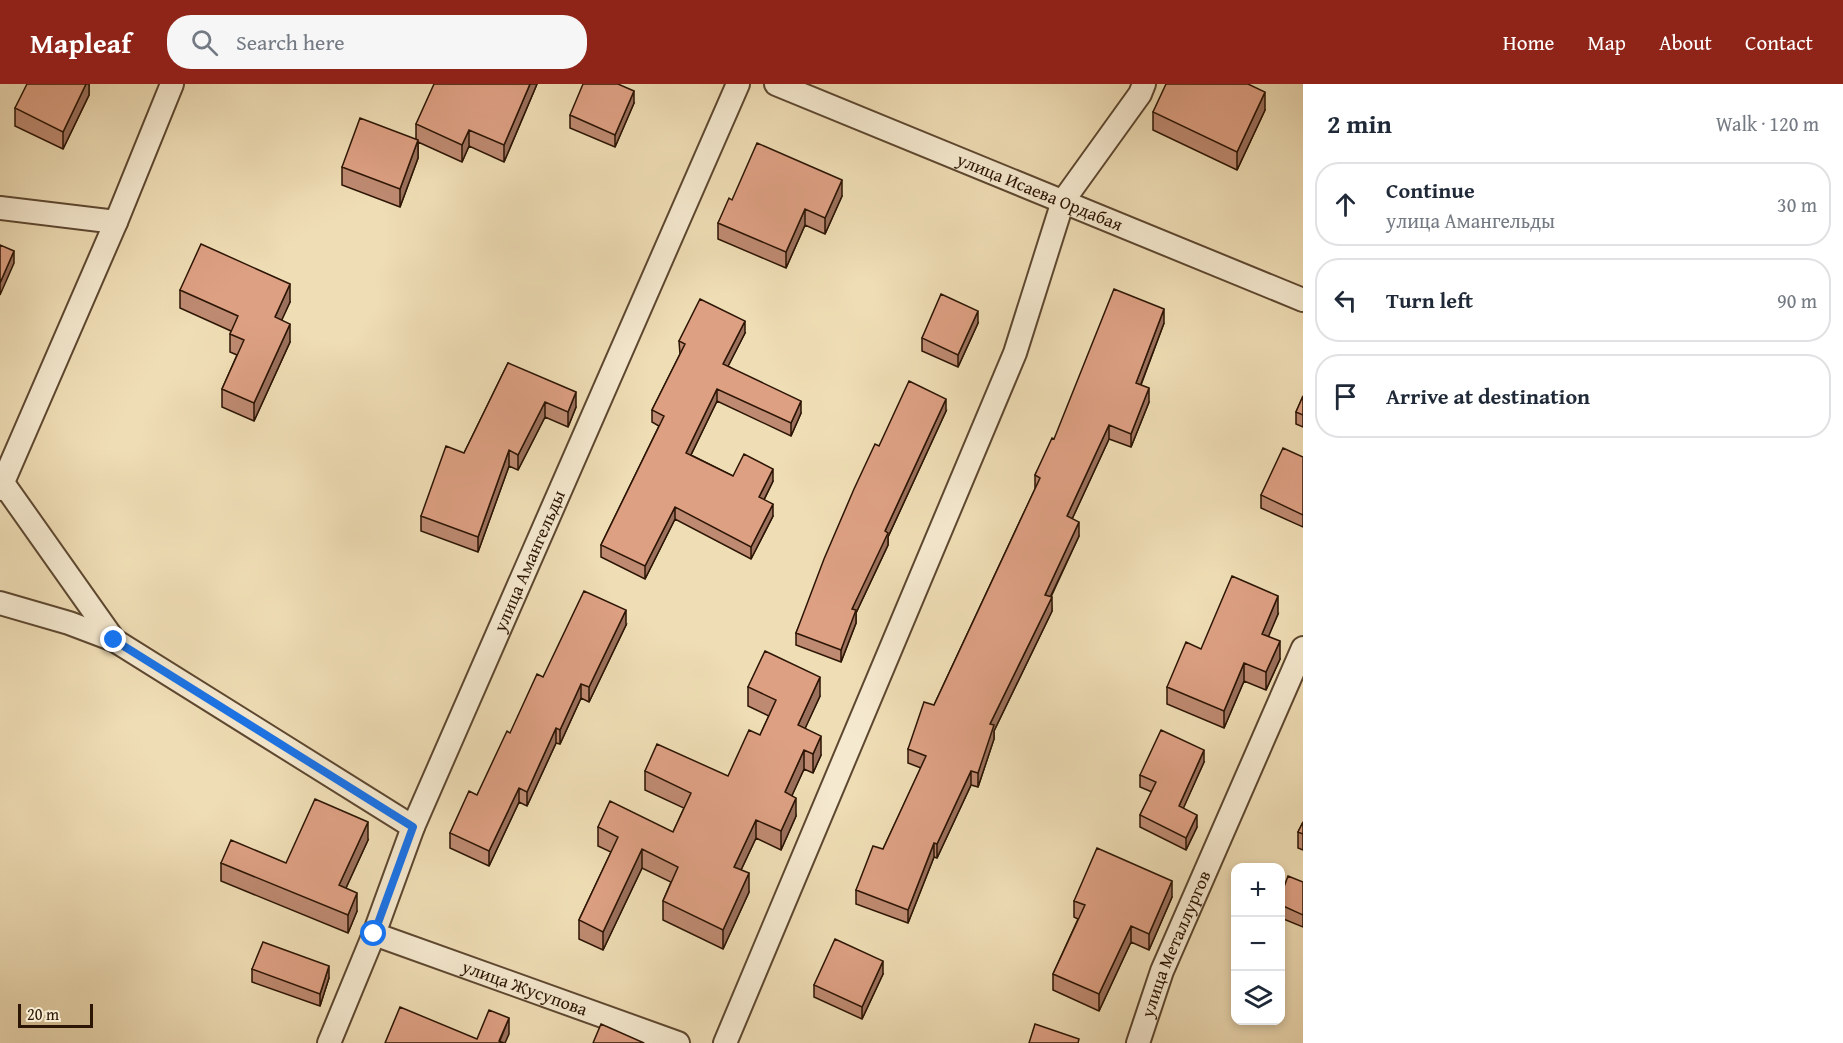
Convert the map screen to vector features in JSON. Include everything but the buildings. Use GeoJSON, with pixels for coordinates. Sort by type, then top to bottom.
{"type":"FeatureCollection","features":[{"type":"Feature","properties":{"kind":"street"},"geometry":{"type":"LineString","coordinates":[[114,640],[2,486],[116,222],[172,84]]}},
{"type":"Feature","properties":{"kind":"street","name":"улица Амангельды"},"geometry":{"type":"LineString","coordinates":[[329,1043],[374,934],[413,827],[738,84]]}},
{"type":"Feature","properties":{"kind":"street","name":"улица Исаева Ордабая"},"geometry":{"type":"LineString","coordinates":[[776,84],[1303,300]]}},
{"type":"Feature","properties":{"kind":"street"},"geometry":{"type":"LineString","coordinates":[[725,1043],[1015,353],[1063,201],[1140,94],[1144,84]]}},
{"type":"Feature","properties":{"kind":"street"},"geometry":{"type":"LineString","coordinates":[[0,208],[116,222]]}},
{"type":"Feature","properties":{"kind":"street"},"geometry":{"type":"LineString","coordinates":[[0,603],[69,623],[114,640],[413,827]]}},
{"type":"Feature","properties":{"kind":"street","name":"улица Металлургов"},"geometry":{"type":"LineString","coordinates":[[1138,1043],[1162,971],[1303,648]]}},
{"type":"Feature","properties":{"kind":"street","name":"улица Жусупова"},"geometry":{"type":"LineString","coordinates":[[374,934],[678,1043]]}},
{"type":"Feature","properties":{"kind":"route"},"geometry":{"type":"LineString","coordinates":[[114,640],[413,827],[374,934]]}}]}
